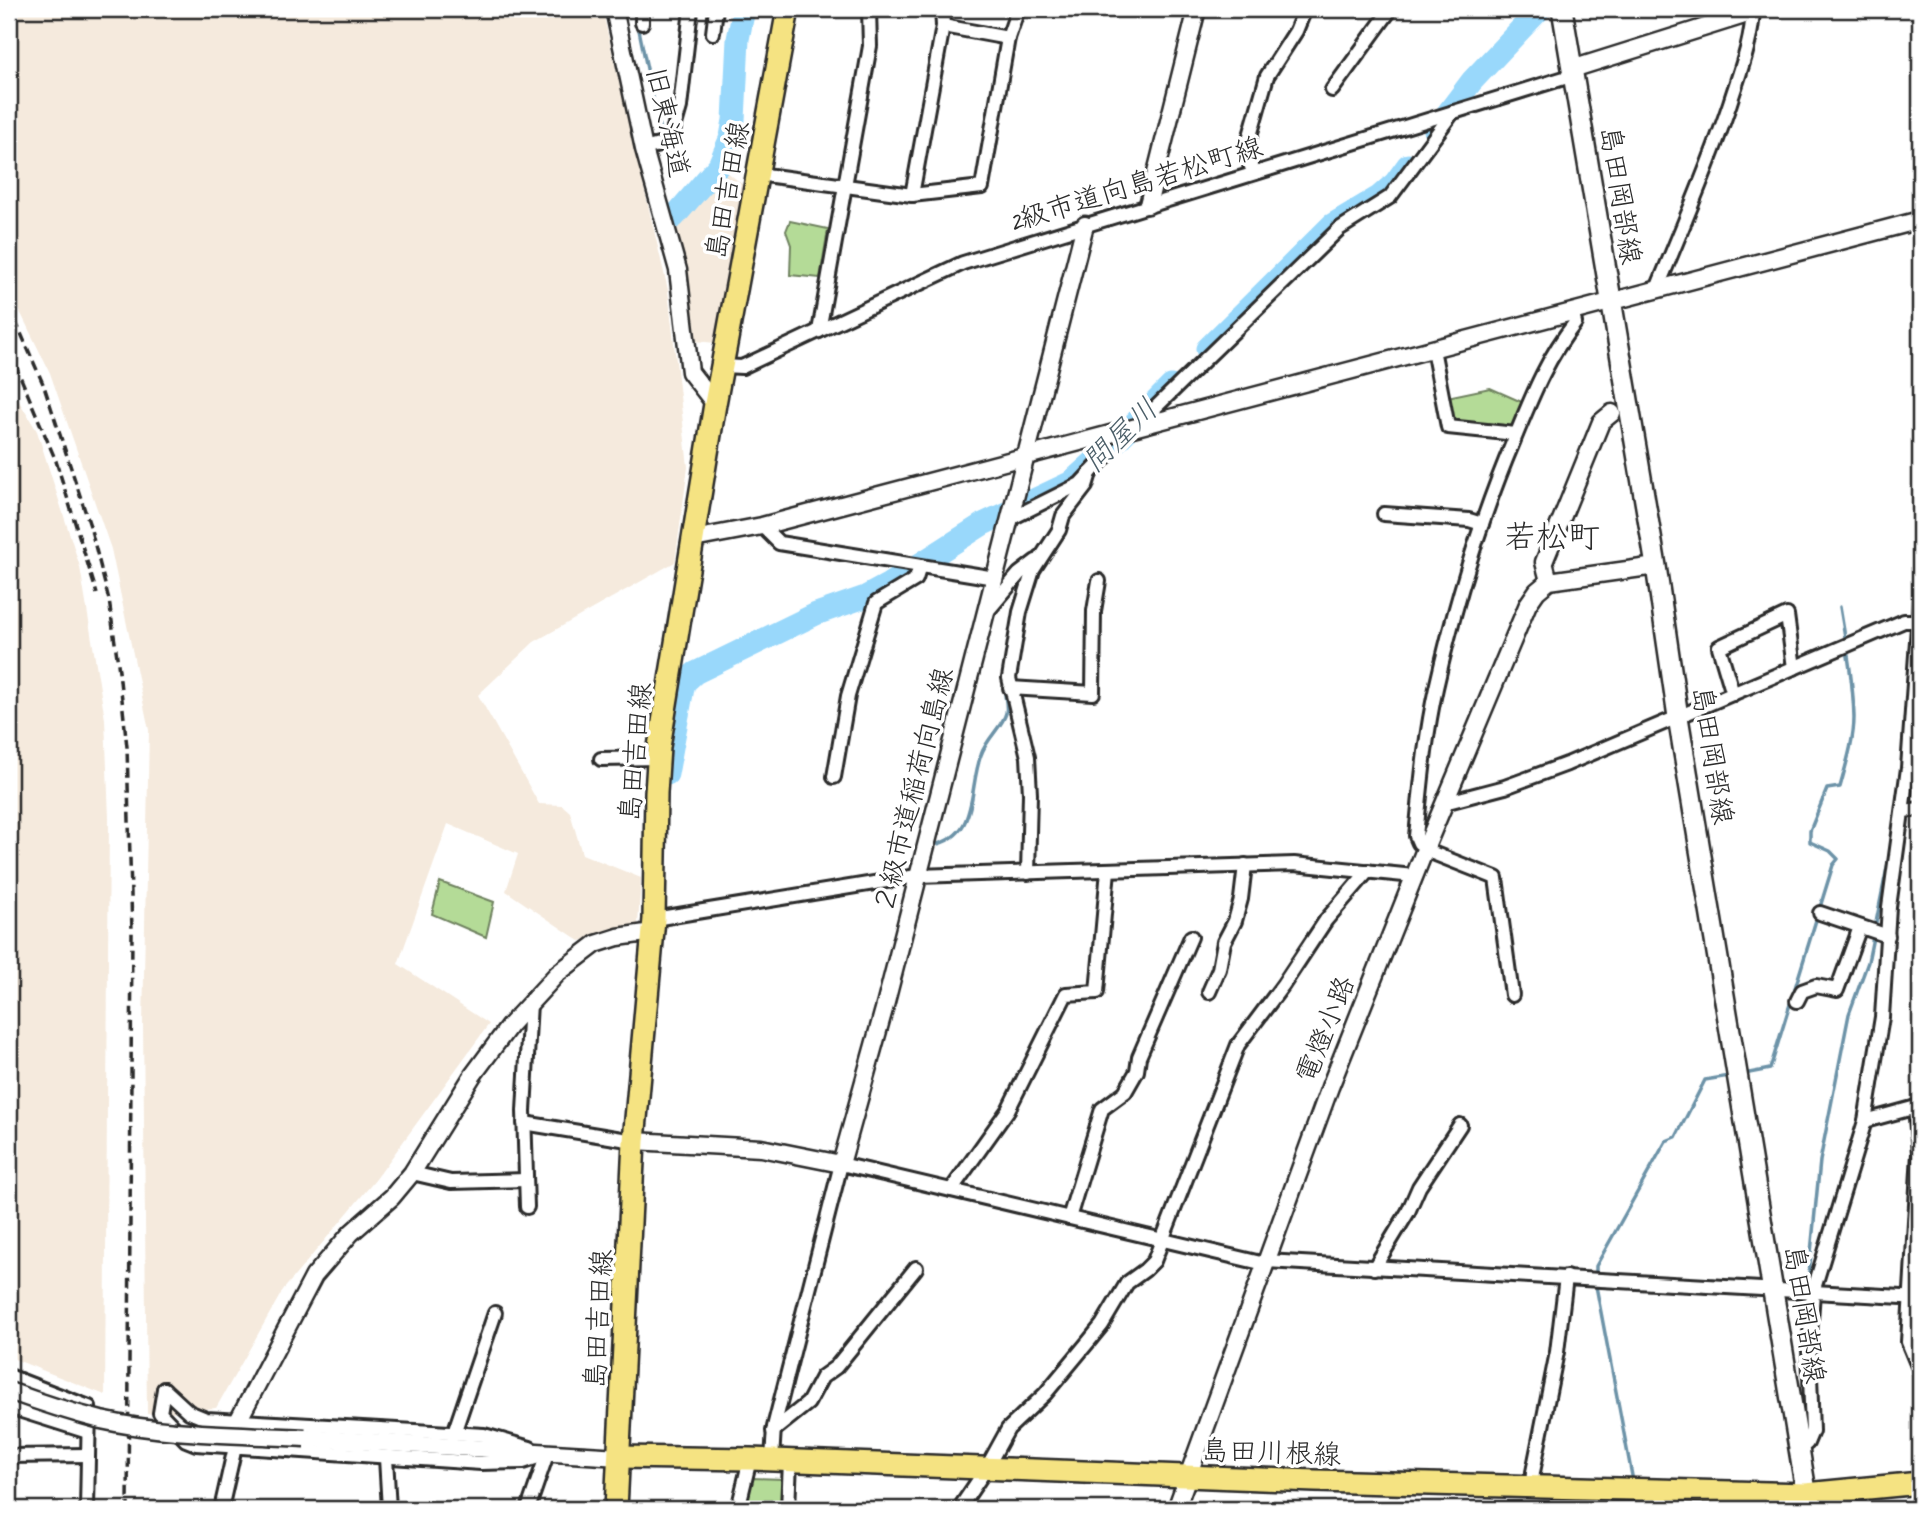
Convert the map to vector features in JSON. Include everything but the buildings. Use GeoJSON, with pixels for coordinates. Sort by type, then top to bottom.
{"type":"FeatureCollection","features":[{"type":"Feature","properties":{"kind":"main road","name":"島田吉田線"},"geometry":{"type":"LineString","coordinates":[[616,1509],[634,1141],[654,926],[658,758],[667,687],[715,404],[788,9]]}},
{"type":"Feature","properties":{"kind":"main road","name":"島田岡部線"},"geometry":{"type":"LineString","coordinates":[[1562,9],[1656,566],[1678,717],[1808,1502]]}},
{"type":"Feature","properties":{"kind":"main road","name":"島田川根線"},"geometry":{"type":"LineString","coordinates":[[620,1457],[750,1458],[1188,1477],[1532,1487],[1808,1502],[1920,1483]]}},
{"type":"Feature","properties":{"kind":"street","name":"旧東海道"},"geometry":{"type":"LineString","coordinates":[[614,9],[644,149],[678,270],[690,372],[715,404]]}},
{"type":"Feature","properties":{"kind":"street"},"geometry":{"type":"LineString","coordinates":[[642,9],[642,23]]}},
{"type":"Feature","properties":{"kind":"street"},"geometry":{"type":"LineString","coordinates":[[644,149],[670,142],[680,107],[691,9]]}},
{"type":"Feature","properties":{"kind":"street"},"geometry":{"type":"LineString","coordinates":[[713,33],[716,9]]}},
{"type":"Feature","properties":{"kind":"street"},"geometry":{"type":"LineString","coordinates":[[819,331],[870,46],[869,9]]}},
{"type":"Feature","properties":{"kind":"street"},"geometry":{"type":"LineString","coordinates":[[912,195],[943,26],[942,9]]}},
{"type":"Feature","properties":{"kind":"street"},"geometry":{"type":"LineString","coordinates":[[758,174],[912,195],[982,187],[1009,38],[1018,9]]}},
{"type":"Feature","properties":{"kind":"street"},"geometry":{"type":"LineString","coordinates":[[1148,205],[1197,9]]}},
{"type":"Feature","properties":{"kind":"street"},"geometry":{"type":"LineString","coordinates":[[1254,173],[1246,150],[1267,76],[1296,31],[1304,9]]}},
{"type":"Feature","properties":{"kind":"street"},"geometry":{"type":"LineString","coordinates":[[1332,90],[1391,9]]}},
{"type":"Feature","properties":{"kind":"street"},"geometry":{"type":"LineString","coordinates":[[1573,72],[1741,16],[1753,9]]}},
{"type":"Feature","properties":{"kind":"street"},"geometry":{"type":"LineString","coordinates":[[1657,289],[1723,123],[1748,49],[1753,9]]}},
{"type":"Feature","properties":{"kind":"street"},"geometry":{"type":"LineString","coordinates":[[943,26],[1009,38]]}},
{"type":"Feature","properties":{"kind":"street","name":"2級市道向島若松町線"},"geometry":{"type":"LineString","coordinates":[[723,366],[742,367],[964,263],[1453,112],[1573,72]]}},
{"type":"Feature","properties":{"kind":"street"},"geometry":{"type":"LineString","coordinates":[[1153,422],[1155,408],[1339,229],[1390,197],[1453,112]]}},
{"type":"Feature","properties":{"kind":"street"},"geometry":{"type":"LineString","coordinates":[[694,539],[762,526],[1920,220]]}},
{"type":"Feature","properties":{"kind":"street","name":"２級市道稲荷向島線"},"geometry":{"type":"LineString","coordinates":[[841,1164],[1085,225]]}},
{"type":"Feature","properties":{"kind":"street"},"geometry":{"type":"LineString","coordinates":[[1512,995],[1496,878],[1425,848],[1416,836],[1429,725],[1436,690],[1482,524],[1543,370],[1557,345],[1575,323],[1572,311]]}},
{"type":"Feature","properties":{"kind":"street"},"geometry":{"type":"LineString","coordinates":[[1433,349],[1448,427],[1516,434]]}},
{"type":"Feature","properties":{"kind":"street"},"geometry":{"type":"LineString","coordinates":[[1612,413],[1601,422],[1544,562],[1549,581],[1656,566]]}},
{"type":"Feature","properties":{"kind":"street"},"geometry":{"type":"LineString","coordinates":[[1010,519],[1080,484],[1107,455],[1104,435]]}},
{"type":"Feature","properties":{"kind":"street"},"geometry":{"type":"LineString","coordinates":[[1028,873],[1028,757],[1009,678],[1020,612],[1033,570],[1059,530],[1063,516],[1086,486],[1090,473]]}},
{"type":"Feature","properties":{"kind":"street"},"geometry":{"type":"LineString","coordinates":[[1384,514],[1469,520],[1482,524]]}},
{"type":"Feature","properties":{"kind":"street"},"geometry":{"type":"LineString","coordinates":[[762,526],[779,543],[995,578]]}},
{"type":"Feature","properties":{"kind":"street"},"geometry":{"type":"LineString","coordinates":[[986,613],[1019,574],[1042,557]]}},
{"type":"Feature","properties":{"kind":"street"},"geometry":{"type":"LineString","coordinates":[[834,777],[848,696],[876,603],[916,579],[920,566]]}},
{"type":"Feature","properties":{"kind":"street"},"geometry":{"type":"LineString","coordinates":[[1010,688],[1093,693],[1094,611],[1099,581]]}},
{"type":"Feature","properties":{"kind":"street","name":"電燈小路"},"geometry":{"type":"LineString","coordinates":[[1176,1509],[1330,1087],[1425,848],[1528,604],[1537,591],[1549,581]]}},
{"type":"Feature","properties":{"kind":"street"},"geometry":{"type":"LineString","coordinates":[[1798,1450],[1807,1443],[1812,1431],[1809,1348],[1813,1292],[1865,1121],[1882,1017],[1889,906],[1903,811],[1914,699],[1920,598]]}},
{"type":"Feature","properties":{"kind":"street"},"geometry":{"type":"LineString","coordinates":[[1733,694],[1719,647],[1787,615],[1794,668]]}},
{"type":"Feature","properties":{"kind":"street"},"geometry":{"type":"LineString","coordinates":[[1444,803],[1505,787],[1904,621],[1918,621]]}},
{"type":"Feature","properties":{"kind":"street"},"geometry":{"type":"LineString","coordinates":[[601,759],[658,758]]}},
{"type":"Feature","properties":{"kind":"street"},"geometry":{"type":"LineString","coordinates":[[1903,811],[1920,809]]}},
{"type":"Feature","properties":{"kind":"street"},"geometry":{"type":"LineString","coordinates":[[221,1509],[238,1421],[314,1276],[351,1233],[392,1197],[412,1173],[473,1075],[510,1025],[558,973],[596,944],[654,926],[917,876],[1294,864],[1414,876]]}},
{"type":"Feature","properties":{"kind":"street"},"geometry":{"type":"LineString","coordinates":[[1209,992],[1219,970],[1224,942],[1238,910],[1245,866]]}},
{"type":"Feature","properties":{"kind":"street"},"geometry":{"type":"LineString","coordinates":[[951,1190],[1007,1110],[1066,994],[1097,992],[1108,870]]}},
{"type":"Feature","properties":{"kind":"street"},"geometry":{"type":"LineString","coordinates":[[959,1509],[986,1469],[1008,1429],[1045,1394],[1089,1341],[1102,1325],[1127,1283],[1154,1261],[1237,1045],[1283,985],[1325,920],[1368,871]]}},
{"type":"Feature","properties":{"kind":"street"},"geometry":{"type":"LineString","coordinates":[[1820,913],[1888,936]]}},
{"type":"Feature","properties":{"kind":"street"},"geometry":{"type":"LineString","coordinates":[[1797,1001],[1802,991],[1816,986],[1837,990],[1860,927]]}},
{"type":"Feature","properties":{"kind":"street"},"geometry":{"type":"LineString","coordinates":[[1069,1217],[1102,1109],[1125,1092],[1136,1071],[1139,1057],[1191,937]]}},
{"type":"Feature","properties":{"kind":"street"},"geometry":{"type":"LineString","coordinates":[[527,1207],[524,1123],[530,1003]]}},
{"type":"Feature","properties":{"kind":"street"},"geometry":{"type":"LineString","coordinates":[[1865,1121],[1918,1106],[1915,1297],[1908,1342],[1920,1371]]}},
{"type":"Feature","properties":{"kind":"street"},"geometry":{"type":"LineString","coordinates":[[524,1123],[634,1141],[761,1148],[1265,1262],[1915,1297]]}},
{"type":"Feature","properties":{"kind":"street"},"geometry":{"type":"LineString","coordinates":[[1374,1268],[1408,1212],[1419,1187],[1460,1125]]}},
{"type":"Feature","properties":{"kind":"street"},"geometry":{"type":"LineString","coordinates":[[788,1509],[774,1432],[841,1164]]}},
{"type":"Feature","properties":{"kind":"street"},"geometry":{"type":"LineString","coordinates":[[412,1173],[451,1182],[526,1180]]}},
{"type":"Feature","properties":{"kind":"street"},"geometry":{"type":"LineString","coordinates":[[774,1432],[808,1403],[822,1377],[836,1367],[916,1268]]}},
{"type":"Feature","properties":{"kind":"street"},"geometry":{"type":"LineString","coordinates":[[1532,1487],[1557,1352],[1566,1277]]}},
{"type":"Feature","properties":{"kind":"street"},"geometry":{"type":"LineString","coordinates":[[454,1433],[495,1313]]}},
{"type":"Feature","properties":{"kind":"street"},"geometry":{"type":"LineString","coordinates":[[9,1376],[89,1407],[87,1509]]}},
{"type":"Feature","properties":{"kind":"street"},"geometry":{"type":"LineString","coordinates":[[163,1388],[189,1412],[206,1419],[485,1435],[547,1454],[523,1462],[481,1464],[196,1444],[186,1440],[160,1413],[163,1388]]}},
{"type":"Feature","properties":{"kind":"street"},"geometry":{"type":"LineString","coordinates":[[9,1391],[103,1420],[163,1430],[620,1457]]}},
{"type":"Feature","properties":{"kind":"street"},"geometry":{"type":"LineString","coordinates":[[9,1407],[88,1432]]}},
{"type":"Feature","properties":{"kind":"street"},"geometry":{"type":"LineString","coordinates":[[528,1509],[547,1454]]}},
{"type":"Feature","properties":{"kind":"street"},"geometry":{"type":"LineString","coordinates":[[9,1456],[88,1455]]}},
{"type":"Feature","properties":{"kind":"street"},"geometry":{"type":"LineString","coordinates":[[386,1458],[388,1509]]}},
{"type":"Feature","properties":{"kind":"street"},"geometry":{"type":"LineString","coordinates":[[738,1509],[750,1458]]}},
{"type":"Feature","properties":{"kind":"shaded area"},"geometry":{"type":"Polygon","coordinates":[[[9,9],[602,9],[668,290],[688,467],[675,562],[534,642],[478,695],[539,804],[562,805],[570,812],[582,854],[641,878],[638,924],[580,941],[506,891],[518,854],[448,824],[398,964],[489,1024],[376,1179],[283,1290],[216,1408],[147,1414],[143,1024],[149,730],[111,549],[50,373],[9,289],[9,9]]]}},
{"type":"Feature","properties":{"kind":"shaded area"},"geometry":{"type":"Polygon","coordinates":[[[725,170],[744,186],[717,343],[693,341],[685,267],[676,222],[725,170]]]}},
{"type":"Feature","properties":{"kind":"shaded area"},"geometry":{"type":"Polygon","coordinates":[[[9,385],[37,431],[80,567],[105,719],[109,818],[105,1395],[9,1357],[9,385]]]}},
{"type":"Feature","properties":{"kind":"green space"},"geometry":{"type":"Polygon","coordinates":[[[790,221],[828,229],[820,278],[790,275],[791,245],[786,231],[790,221]]]}},
{"type":"Feature","properties":{"kind":"green space"},"geometry":{"type":"Polygon","coordinates":[[[1490,388],[1524,403],[1511,429],[1457,424],[1449,417],[1447,397],[1490,388]]]}},
{"type":"Feature","properties":{"kind":"green space"},"geometry":{"type":"Polygon","coordinates":[[[440,882],[494,902],[486,937],[432,914],[440,882]]]}},
{"type":"Feature","properties":{"kind":"green space"},"geometry":{"type":"Polygon","coordinates":[[[752,1478],[783,1479],[782,1509],[745,1509],[752,1478]]]}},
{"type":"Feature","properties":{"kind":"waterway"},"geometry":{"type":"LineString","coordinates":[[674,217],[719,165],[731,137],[738,39],[744,9]]}},
{"type":"Feature","properties":{"kind":"waterway","name":"問屋川"},"geometry":{"type":"LineString","coordinates":[[1435,130],[1472,81],[1538,11]]}},
{"type":"Feature","properties":{"kind":"waterway"},"geometry":{"type":"LineString","coordinates":[[638,25],[661,137]]}},
{"type":"Feature","properties":{"kind":"waterway","name":"問屋川"},"geometry":{"type":"LineString","coordinates":[[1207,349],[1332,225],[1379,197],[1395,183],[1408,165]]}},
{"type":"Feature","properties":{"kind":"waterway","name":"問屋川"},"geometry":{"type":"LineString","coordinates":[[667,774],[684,683],[695,673],[816,614],[865,597],[983,524],[1070,483],[1118,440],[1171,386]]}},
{"type":"Feature","properties":{"kind":"waterway"},"geometry":{"type":"LineString","coordinates":[[1912,617],[1920,525]]}},
{"type":"Feature","properties":{"kind":"waterway"},"geometry":{"type":"LineString","coordinates":[[1744,1074],[1770,1069],[1833,865],[1838,859],[1830,851],[1810,842],[1810,831],[1827,789],[1840,787],[1853,735],[1852,689],[1840,607]]}},
{"type":"Feature","properties":{"kind":"waterway"},"geometry":{"type":"LineString","coordinates":[[1910,659],[1912,625]]}},
{"type":"Feature","properties":{"kind":"waterway"},"geometry":{"type":"LineString","coordinates":[[933,845],[948,840],[965,822],[981,755],[1006,713],[1004,685]]}},
{"type":"Feature","properties":{"kind":"waterway"},"geometry":{"type":"LineString","coordinates":[[1805,1415],[1802,1344],[1820,1161],[1849,1014],[1868,962],[1891,848]]}},
{"type":"Feature","properties":{"kind":"waterway"},"geometry":{"type":"LineString","coordinates":[[1633,1481],[1596,1286],[1596,1266],[1666,1141],[1676,1137],[1705,1080],[1729,1076]]}},
{"type":"Feature","properties":{"kind":"waterway"},"geometry":{"type":"LineString","coordinates":[[1636,1495],[1639,1509]]}},
{"type":"Feature","properties":{"kind":"railway"},"geometry":{"type":"LineString","coordinates":[[9,306],[44,386],[90,526],[109,600],[127,747],[132,932],[128,1509]]}},
{"type":"Feature","properties":{"kind":"railway"},"geometry":{"type":"LineString","coordinates":[[9,350],[56,461],[97,594]]}},
{"type":"Feature","properties":{"kind":"district","name":"若松町"},"geometry":{"type":"Point","coordinates":[1552,536]}}]}
